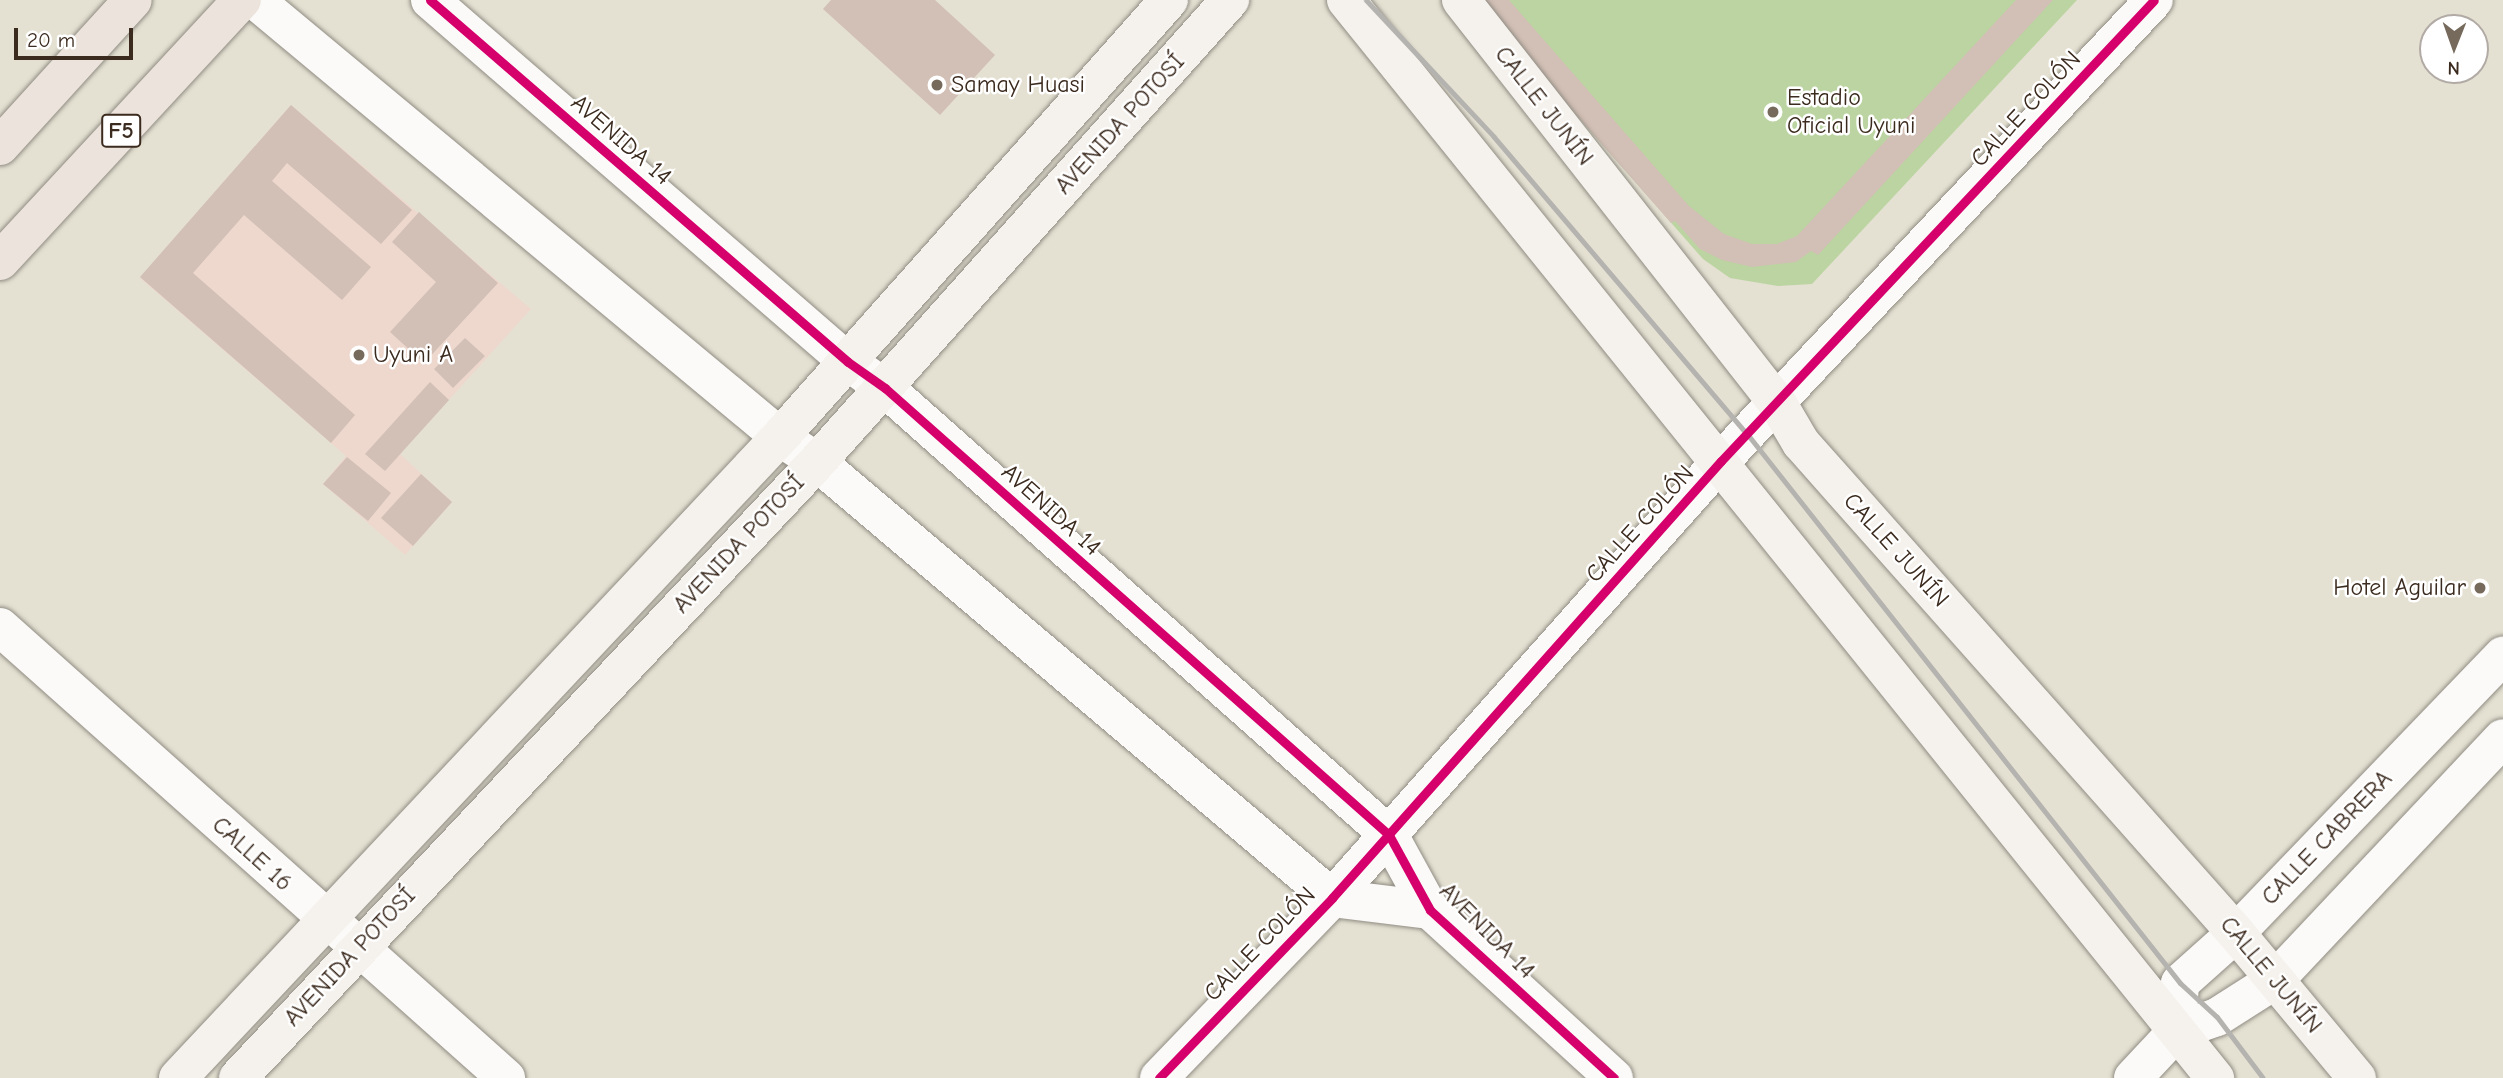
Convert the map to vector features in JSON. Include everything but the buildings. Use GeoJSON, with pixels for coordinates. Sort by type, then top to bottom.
{"type":"FeatureCollection","features":[{"type":"Feature","properties":{"kind":"highway"},"geometry":{"type":"LineString","coordinates":[[0,146],[134,0]]}},
{"type":"Feature","properties":{"kind":"highway","name":"F5"},"geometry":{"type":"LineString","coordinates":[[0,261],[242,0]]}},
{"type":"Feature","properties":{"kind":"main road","name":"AVENIDA POTOSÍ"},"geometry":{"type":"LineString","coordinates":[[178,1078],[324,919],[780,436],[1169,0]]}},
{"type":"Feature","properties":{"kind":"main road","name":"AVENIDA POTOSÍ"},"geometry":{"type":"LineString","coordinates":[[238,1078],[360,945],[817,462],[1230,0]]}},
{"type":"Feature","properties":{"kind":"main road"},"geometry":{"type":"LineString","coordinates":[[1346,0],[1721,461],[1764,521],[2215,1078]]}},
{"type":"Feature","properties":{"kind":"main road","name":"CALLE JUNÍN"},"geometry":{"type":"LineString","coordinates":[[1461,0],[1778,404],[1801,443],[2236,933],[2357,1078]]}},
{"type":"Feature","properties":{"kind":"street"},"geometry":{"type":"LineString","coordinates":[[255,0],[780,436],[817,462],[1332,898]]}},
{"type":"Feature","properties":{"kind":"street","name":"AVENIDA 14"},"geometry":{"type":"LineString","coordinates":[[430,0],[848,362],[885,388],[1389,835],[1430,910],[1614,1078]]}},
{"type":"Feature","properties":{"kind":"street","name":"CALLE COLÓN"},"geometry":{"type":"LineString","coordinates":[[1159,1078],[1332,898],[1721,461],[1778,404],[2154,0]]}},
{"type":"Feature","properties":{"kind":"street","name":"CALLE 16"},"geometry":{"type":"LineString","coordinates":[[0,627],[324,919],[360,945],[506,1078]]}},
{"type":"Feature","properties":{"kind":"street","name":"CALLE CABRERA"},"geometry":{"type":"LineString","coordinates":[[2177,1031],[2180,983],[2236,933],[2503,656]]}},
{"type":"Feature","properties":{"kind":"street"},"geometry":{"type":"LineString","coordinates":[[2133,1078],[2177,1031],[2217,1017],[2275,980],[2503,738]]}},
{"type":"Feature","properties":{"kind":"street","name":"AVENIDA 14"},"geometry":{"type":"LineString","coordinates":[[1332,898],[1430,910]]}},
{"type":"Feature","properties":{"kind":"shaded area","name":"Uyuni A"},"geometry":{"type":"Polygon","coordinates":[[[291,105],[531,309],[400,454],[452,502],[405,555],[323,484],[346,456],[140,278],[291,105]]]}},
{"type":"Feature","properties":{"kind":"green space","name":"Estadio Oficial Uyuni"},"geometry":{"type":"Polygon","coordinates":[[[1475,0],[2077,0],[1812,284],[1778,286],[1730,278],[1703,259],[1475,0]]]}},
{"type":"Feature","properties":{"kind":"railway"},"geometry":{"type":"LineString","coordinates":[[1366,0],[1494,137],[1748,435],[2180,983],[2217,1017],[2263,1078]]}},
{"type":"Feature","properties":{"kind":"cycle path"},"geometry":{"type":"LineString","coordinates":[[430,0],[848,362],[885,388],[1389,835],[1430,910],[1614,1078]]}},
{"type":"Feature","properties":{"kind":"cycle path"},"geometry":{"type":"LineString","coordinates":[[1159,1078],[1332,898],[1721,461],[2154,0]]}},
{"type":"Feature","properties":{"kind":"place","name":"Samay Huasi"},"geometry":{"type":"Point","coordinates":[937,85]}},
{"type":"Feature","properties":{"kind":"place","name":"Estadio Oficial Uyuni"},"geometry":{"type":"Point","coordinates":[1773,112]}},
{"type":"Feature","properties":{"kind":"place","name":"Uyuni A"},"geometry":{"type":"Point","coordinates":[359,355]}},
{"type":"Feature","properties":{"kind":"place","name":"Hotel Aguilar"},"geometry":{"type":"Point","coordinates":[2480,588]}}]}
